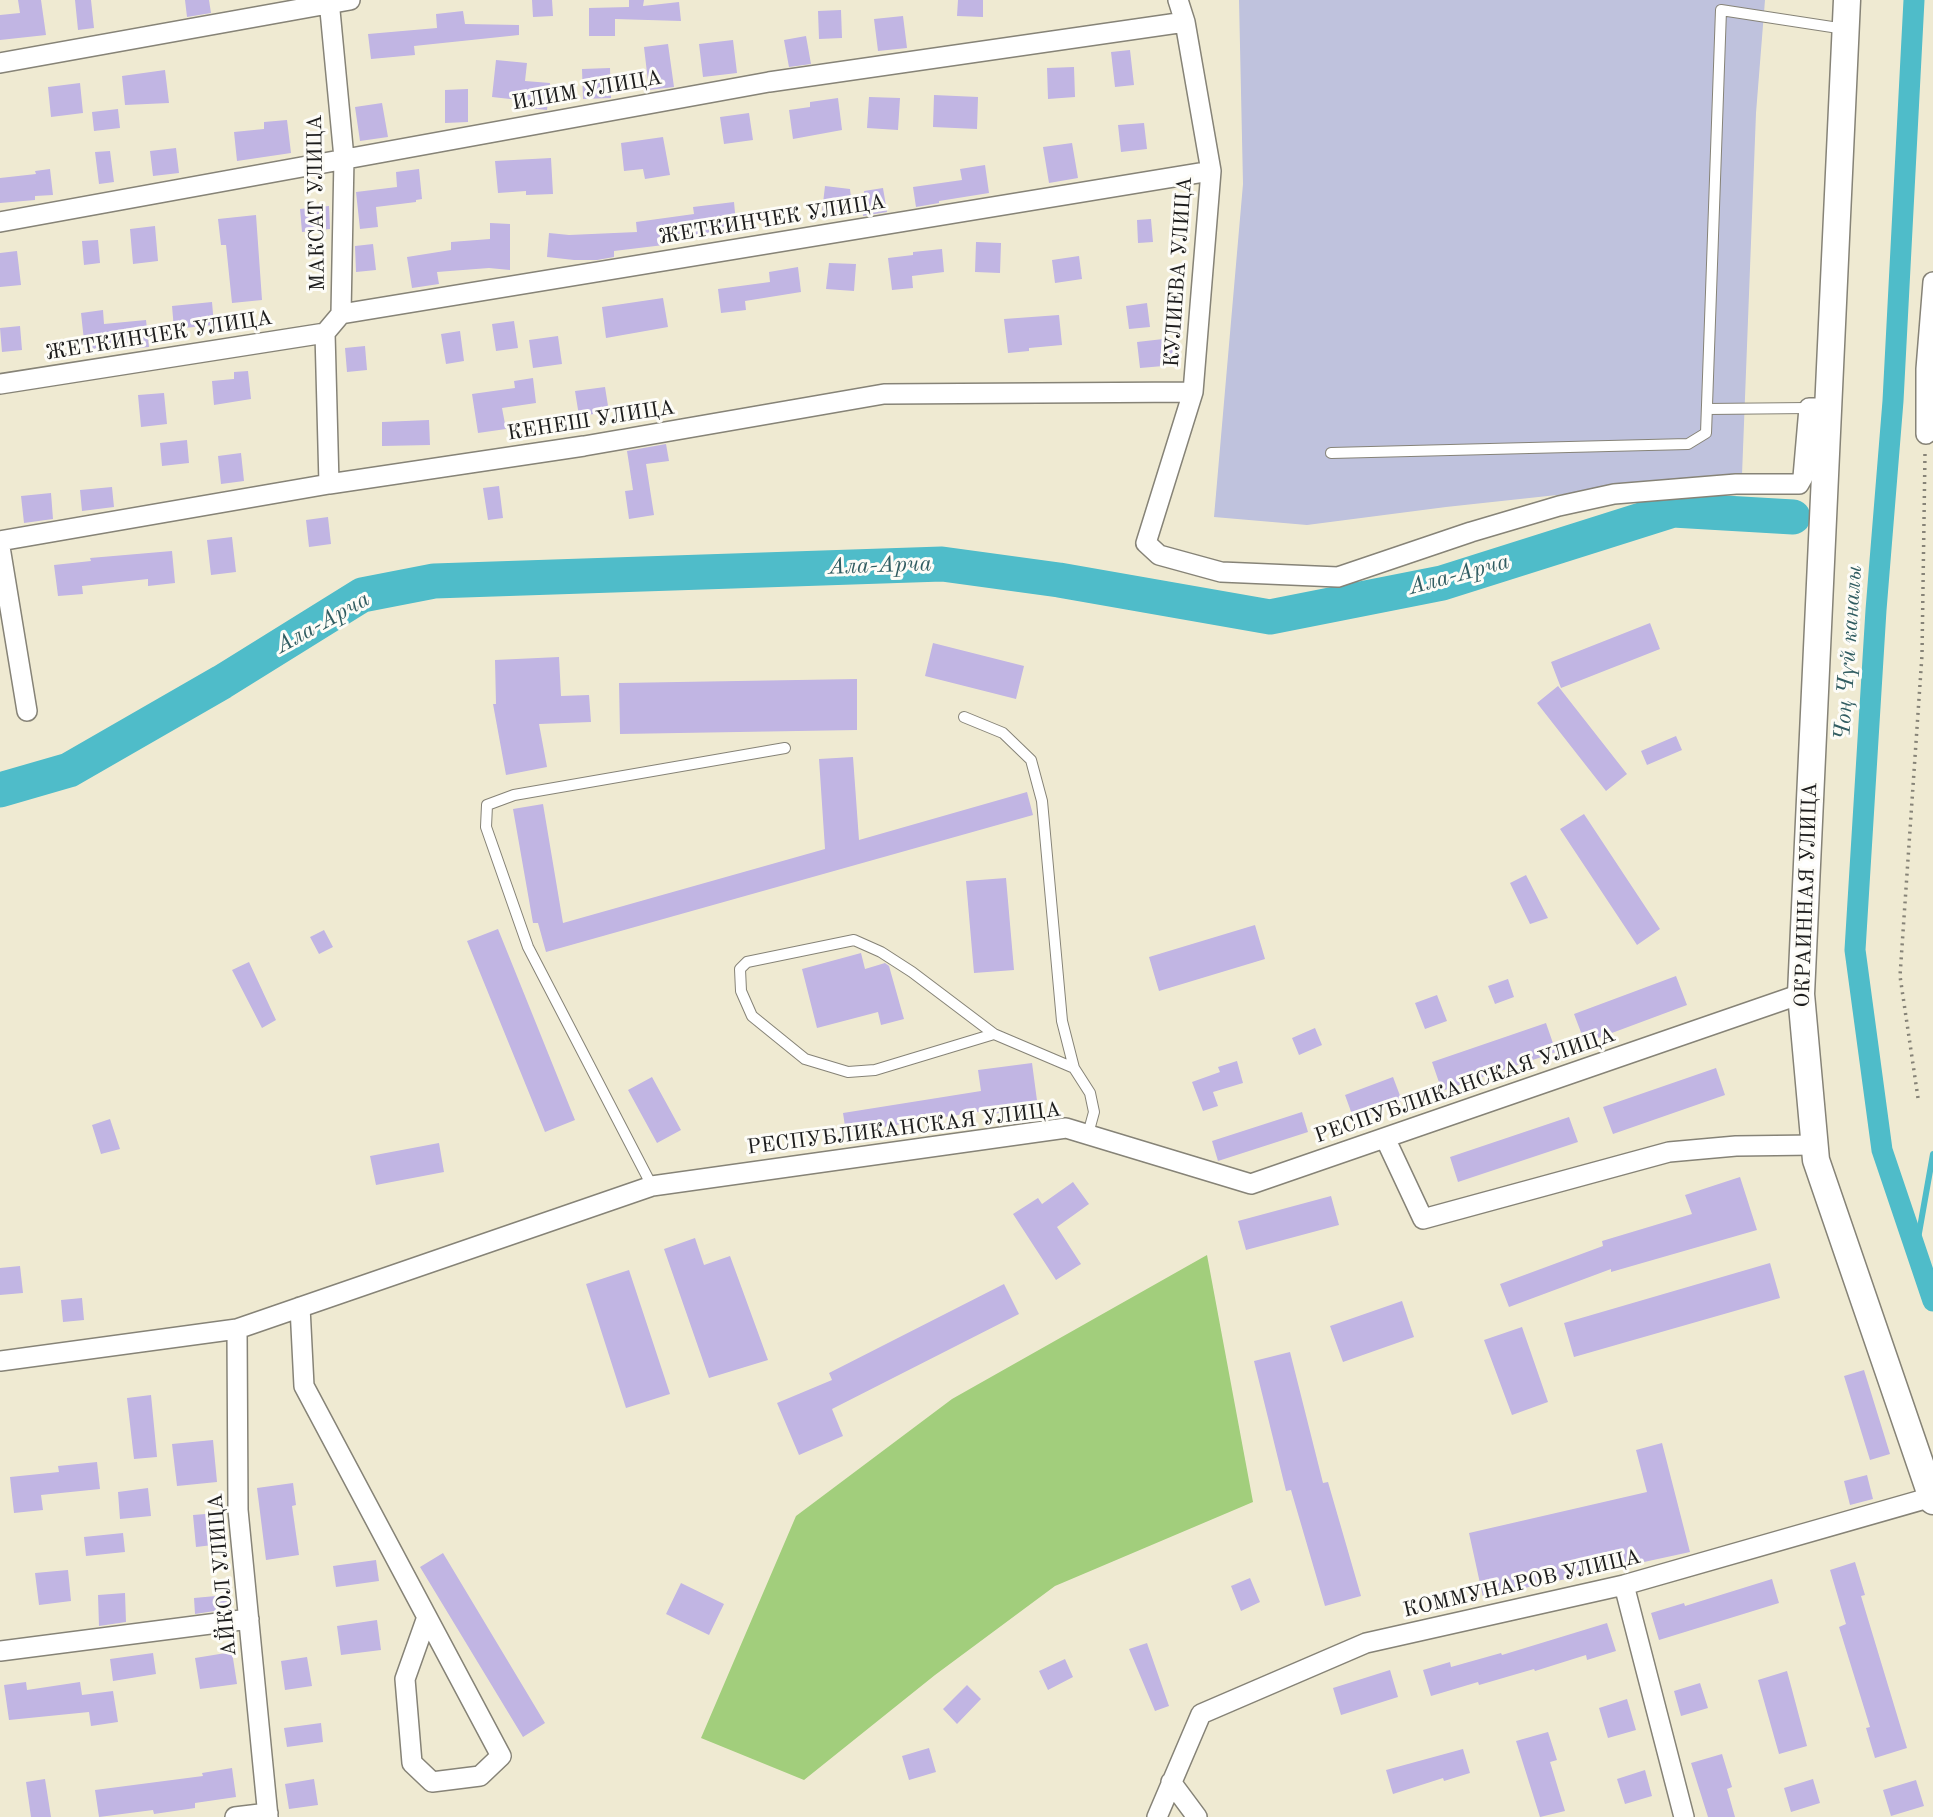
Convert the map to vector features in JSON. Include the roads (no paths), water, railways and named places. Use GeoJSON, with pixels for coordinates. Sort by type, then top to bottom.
{"type":"FeatureCollection","features":[{"type":"Feature","properties":{"kind":"street"},"geometry":{"type":"LineString","coordinates":[[0,63],[350,0]]}},
{"type":"Feature","properties":{"kind":"street","name":"КУЛИЕВА УЛИЦА"},"geometry":{"type":"LineString","coordinates":[[1178,0],[1185,22],[1211,171],[1193,392],[1146,543],[1159,555],[1221,572],[1338,577],[1471,532],[1559,506],[1614,494],[1736,484],[1799,484],[1818,408]]}},
{"type":"Feature","properties":{"kind":"street","name":"ОКРАИННАЯ УЛИЦА"},"geometry":{"type":"LineString","coordinates":[[1847,0],[1818,408],[1821,562],[1801,994],[1816,1160],[1932,1499]]}},
{"type":"Feature","properties":{"kind":"street","name":"МАКСАТ УЛИЦА"},"geometry":{"type":"LineString","coordinates":[[325,333],[341,314],[344,158],[329,2]]}},
{"type":"Feature","properties":{"kind":"street","name":"ИЛИМ УЛИЦА"},"geometry":{"type":"LineString","coordinates":[[0,222],[769,82],[1185,22]]}},
{"type":"Feature","properties":{"kind":"street","name":"ЖЕТКИНЧЕК УЛИЦА"},"geometry":{"type":"LineString","coordinates":[[341,314],[1211,171]]}},
{"type":"Feature","properties":{"kind":"street"},"geometry":{"type":"LineString","coordinates":[[1926,434],[1926,369],[1933,282]]}},
{"type":"Feature","properties":{"kind":"street"},"geometry":{"type":"LineString","coordinates":[[325,333],[330,484]]}},
{"type":"Feature","properties":{"kind":"street","name":"ЖЕТКИНЧЕК УЛИЦА"},"geometry":{"type":"LineString","coordinates":[[0,384],[325,333]]}},
{"type":"Feature","properties":{"kind":"street","name":"КЕНЕШ УЛИЦА"},"geometry":{"type":"LineString","coordinates":[[0,541],[884,394],[1193,392]]}},
{"type":"Feature","properties":{"kind":"street"},"geometry":{"type":"LineString","coordinates":[[0,547],[27,711]]}},
{"type":"Feature","properties":{"kind":"street","name":"РЕСПУБЛИКАНСКАЯ УЛИЦА"},"geometry":{"type":"LineString","coordinates":[[0,1361],[237,1329],[652,1186],[1066,1128],[1251,1184],[1801,994]]}},
{"type":"Feature","properties":{"kind":"street"},"geometry":{"type":"LineString","coordinates":[[1385,1138],[1423,1219],[1669,1152],[1736,1146],[1815,1145]]}},
{"type":"Feature","properties":{"kind":"street"},"geometry":{"type":"LineString","coordinates":[[300,1307],[304,1386],[427,1617],[500,1756],[480,1776],[432,1782],[412,1763],[405,1679],[427,1617]]}},
{"type":"Feature","properties":{"kind":"street","name":"АЙКОЛ УЛИЦА"},"geometry":{"type":"LineString","coordinates":[[237,1329],[238,1510],[268,1815]]}},
{"type":"Feature","properties":{"kind":"street","name":"КОММУНАРОВ УЛИЦА"},"geometry":{"type":"LineString","coordinates":[[1157,1817],[1201,1714],[1366,1643],[1624,1586],[1932,1499]]}},
{"type":"Feature","properties":{"kind":"street"},"geometry":{"type":"LineString","coordinates":[[1624,1586],[1684,1817]]}},
{"type":"Feature","properties":{"kind":"street"},"geometry":{"type":"LineString","coordinates":[[0,1651],[248,1619]]}},
{"type":"Feature","properties":{"kind":"street"},"geometry":{"type":"LineString","coordinates":[[1171,1782],[1197,1817]]}},
{"type":"Feature","properties":{"kind":"street"},"geometry":{"type":"LineString","coordinates":[[235,1817],[268,1815]]}},
{"type":"Feature","properties":{"kind":"lane"},"geometry":{"type":"LineString","coordinates":[[1332,453],[1688,444],[1706,433],[1721,10],[1846,29]]}},
{"type":"Feature","properties":{"kind":"lane"},"geometry":{"type":"LineString","coordinates":[[1707,409],[1818,408]]}},
{"type":"Feature","properties":{"kind":"lane"},"geometry":{"type":"LineString","coordinates":[[964,717],[1003,733],[1031,760],[1042,801],[1062,1021],[1073,1068],[1090,1093],[1094,1112],[1088,1134]]}},
{"type":"Feature","properties":{"kind":"lane"},"geometry":{"type":"LineString","coordinates":[[652,1186],[528,947],[486,827],[487,805],[514,795],[785,748]]}},
{"type":"Feature","properties":{"kind":"lane"},"geometry":{"type":"LineString","coordinates":[[994,1034],[875,1070],[848,1072],[805,1059],[752,1016],[741,991],[740,969],[747,962],[854,940],[881,952],[912,972],[994,1034],[1073,1068]]}},
{"type":"Feature","properties":{"kind":"waterway","name":"Чоң Чүй каналы"},"geometry":{"type":"LineString","coordinates":[[1914,0],[1893,401],[1876,610],[1855,950],[1882,1150],[1933,1301]]}},
{"type":"Feature","properties":{"kind":"waterway","name":"Ала-Арча"},"geometry":{"type":"LineString","coordinates":[[0,790],[69,770],[222,682],[362,595],[434,581],[942,564],[1059,580],[1270,617],[1442,583],[1673,510],[1793,517]]}},
{"type":"Feature","properties":{"kind":"waterway"},"geometry":{"type":"LineString","coordinates":[[1916,1250],[1933,1154]]}}]}
